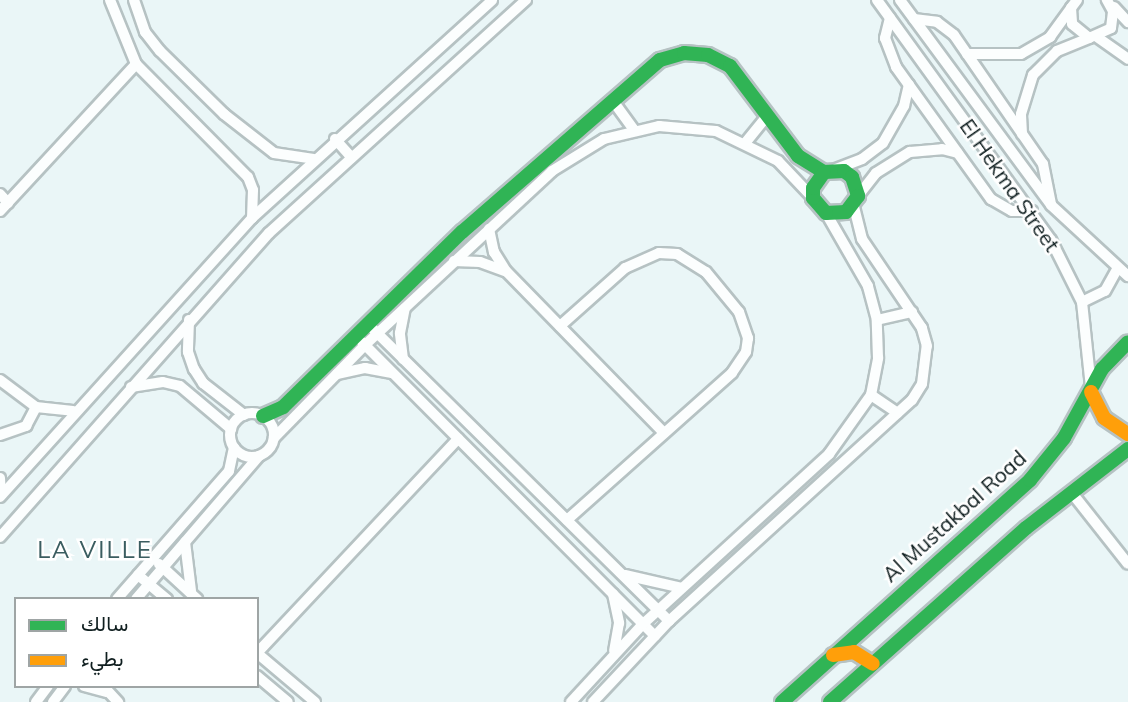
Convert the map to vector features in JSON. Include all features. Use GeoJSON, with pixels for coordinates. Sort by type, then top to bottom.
{"type":"FeatureCollection","features":[{"type":"Feature","properties":{"kind":"main road"},"geometry":{"type":"LineString","coordinates":[[263,416],[283,407],[360,340],[462,232],[660,60],[684,53],[708,55],[730,66],[798,156],[852,177],[856,201],[846,212],[826,213],[813,198],[813,188],[829,170]]}},
{"type":"Feature","properties":{"kind":"main road","name":"Al Mustakbal Road"},"geometry":{"type":"LineString","coordinates":[[782,702],[831,655],[1030,480],[1065,438],[1102,369],[1128,342]]}},
{"type":"Feature","properties":{"kind":"main road"},"geometry":{"type":"LineString","coordinates":[[1091,392],[1104,418],[1128,434]]}},
{"type":"Feature","properties":{"kind":"main road"},"geometry":{"type":"LineString","coordinates":[[830,702],[1072,493],[1128,449]]}},
{"type":"Feature","properties":{"kind":"main road"},"geometry":{"type":"LineString","coordinates":[[831,655],[854,652],[873,664]]}},
{"type":"Feature","properties":{"kind":"street"},"geometry":{"type":"LineString","coordinates":[[110,0],[136,65],[239,166],[253,190],[252,218]]}},
{"type":"Feature","properties":{"kind":"street"},"geometry":{"type":"LineString","coordinates":[[134,0],[145,32],[160,51],[224,114],[274,153],[314,159]]}},
{"type":"Feature","properties":{"kind":"street"},"geometry":{"type":"LineString","coordinates":[[1,496],[73,411],[252,218],[335,139],[492,0]]}},
{"type":"Feature","properties":{"kind":"street"},"geometry":{"type":"LineString","coordinates":[[0,537],[190,317],[269,233],[526,0]]}},
{"type":"Feature","properties":{"kind":"street","name":"El Hekma Street"},"geometry":{"type":"LineString","coordinates":[[877,0],[1032,211],[1082,302],[1091,392]]}},
{"type":"Feature","properties":{"kind":"street","name":"El Hekma Street"},"geometry":{"type":"LineString","coordinates":[[900,0],[1051,205],[1117,269],[1128,276]]}},
{"type":"Feature","properties":{"kind":"street"},"geometry":{"type":"LineString","coordinates":[[1108,1],[1128,22]]}},
{"type":"Feature","properties":{"kind":"street"},"geometry":{"type":"LineString","coordinates":[[1022,134],[1021,114],[1033,75],[1057,51],[1111,28],[1108,1]]}},
{"type":"Feature","properties":{"kind":"street"},"geometry":{"type":"LineString","coordinates":[[967,54],[1021,54],[1050,37],[1075,2]]}},
{"type":"Feature","properties":{"kind":"street"},"geometry":{"type":"LineString","coordinates":[[1075,2],[1075,30],[1093,37],[1128,59]]}},
{"type":"Feature","properties":{"kind":"street"},"geometry":{"type":"LineString","coordinates":[[890,18],[885,38],[888,53],[991,200],[1012,211],[1032,211]]}},
{"type":"Feature","properties":{"kind":"street"},"geometry":{"type":"LineString","coordinates":[[914,19],[937,22],[954,35],[1043,163],[1051,205]]}},
{"type":"Feature","properties":{"kind":"street"},"geometry":{"type":"LineString","coordinates":[[0,211],[136,65]]}},
{"type":"Feature","properties":{"kind":"street"},"geometry":{"type":"LineString","coordinates":[[829,170],[862,159],[883,143],[900,116],[909,85]]}},
{"type":"Feature","properties":{"kind":"street"},"geometry":{"type":"LineString","coordinates":[[613,101],[633,129]]}},
{"type":"Feature","properties":{"kind":"street"},"geometry":{"type":"LineString","coordinates":[[746,142],[767,116]]}},
{"type":"Feature","properties":{"kind":"street"},"geometry":{"type":"LineString","coordinates":[[669,621],[372,328],[405,307],[472,244],[577,153],[633,129],[685,125],[746,142],[778,160],[813,198]]}},
{"type":"Feature","properties":{"kind":"street"},"geometry":{"type":"LineString","coordinates":[[335,139],[352,158]]}},
{"type":"Feature","properties":{"kind":"street"},"geometry":{"type":"LineString","coordinates":[[593,702],[669,621],[912,400],[927,365],[922,328],[862,239],[856,201],[876,173],[910,152],[934,148],[957,153]]}},
{"type":"Feature","properties":{"kind":"street"},"geometry":{"type":"LineString","coordinates":[[0,194],[8,202]]}},
{"type":"Feature","properties":{"kind":"street"},"geometry":{"type":"LineString","coordinates":[[571,702],[643,624],[829,454],[871,395],[878,358],[877,320],[868,286],[826,213]]}},
{"type":"Feature","properties":{"kind":"street"},"geometry":{"type":"LineString","coordinates":[[489,229],[494,251],[506,271],[664,433]]}},
{"type":"Feature","properties":{"kind":"street"},"geometry":{"type":"LineString","coordinates":[[462,232],[472,244]]}},
{"type":"Feature","properties":{"kind":"street"},"geometry":{"type":"LineString","coordinates":[[560,327],[641,257],[677,254],[706,272],[745,324],[746,352],[732,373],[566,520]]}},
{"type":"Feature","properties":{"kind":"street"},"geometry":{"type":"LineString","coordinates":[[454,261],[480,262],[506,271]]}},
{"type":"Feature","properties":{"kind":"street"},"geometry":{"type":"LineString","coordinates":[[1082,302],[1105,291],[1117,269]]}},
{"type":"Feature","properties":{"kind":"street"},"geometry":{"type":"LineString","coordinates":[[403,359],[400,333],[405,307]]}},
{"type":"Feature","properties":{"kind":"street"},"geometry":{"type":"LineString","coordinates":[[877,320],[912,312]]}},
{"type":"Feature","properties":{"kind":"street"},"geometry":{"type":"LineString","coordinates":[[190,317],[187,334],[194,369],[203,383],[244,415],[263,416],[274,438]]}},
{"type":"Feature","properties":{"kind":"street"},"geometry":{"type":"LineString","coordinates":[[138,597],[274,438],[337,374],[360,340],[655,636]]}},
{"type":"Feature","properties":{"kind":"street"},"geometry":{"type":"LineString","coordinates":[[337,374],[365,369],[393,373]]}},
{"type":"Feature","properties":{"kind":"street"},"geometry":{"type":"LineString","coordinates":[[0,380],[36,407],[73,411]]}},
{"type":"Feature","properties":{"kind":"street"},"geometry":{"type":"LineString","coordinates":[[119,597],[229,471],[234,448],[231,429],[180,386],[155,382],[131,387]]}},
{"type":"Feature","properties":{"kind":"street"},"geometry":{"type":"LineString","coordinates":[[871,395],[898,413]]}},
{"type":"Feature","properties":{"kind":"street"},"geometry":{"type":"LineString","coordinates":[[0,435],[26,426],[36,407]]}},
{"type":"Feature","properties":{"kind":"street"},"geometry":{"type":"LineString","coordinates":[[231,429],[244,415]]}},
{"type":"Feature","properties":{"kind":"street"},"geometry":{"type":"LineString","coordinates":[[259,651],[458,439]]}},
{"type":"Feature","properties":{"kind":"street"},"geometry":{"type":"LineString","coordinates":[[234,448],[250,457],[259,456]]}},
{"type":"Feature","properties":{"kind":"street"},"geometry":{"type":"LineString","coordinates":[[510,490],[523,477]]}},
{"type":"Feature","properties":{"kind":"street"},"geometry":{"type":"LineString","coordinates":[[0,478],[1,496]]}},
{"type":"Feature","properties":{"kind":"street"},"geometry":{"type":"LineString","coordinates":[[1072,493],[1128,564]]}},
{"type":"Feature","properties":{"kind":"street"},"geometry":{"type":"LineString","coordinates":[[185,542],[195,597]]}},
{"type":"Feature","properties":{"kind":"street"},"geometry":{"type":"LineString","coordinates":[[153,558],[195,597]]}},
{"type":"Feature","properties":{"kind":"street"},"geometry":{"type":"LineString","coordinates":[[621,573],[682,588]]}},
{"type":"Feature","properties":{"kind":"street"},"geometry":{"type":"LineString","coordinates":[[138,575],[165,597]]}},
{"type":"Feature","properties":{"kind":"street"},"geometry":{"type":"LineString","coordinates":[[612,590],[619,623],[613,656]]}},
{"type":"Feature","properties":{"kind":"street"},"geometry":{"type":"LineString","coordinates":[[259,655],[310,700]]}},
{"type":"Feature","properties":{"kind":"street"},"geometry":{"type":"LineString","coordinates":[[259,678],[288,702]]}},
{"type":"Feature","properties":{"kind":"street"},"geometry":{"type":"LineString","coordinates":[[105,689],[118,702]]}},
{"type":"Feature","properties":{"kind":"traffic: fast"},"geometry":{"type":"LineString","coordinates":[[263,416],[283,407],[462,232],[660,60],[684,53],[708,55],[730,66],[798,156],[824,172],[844,171],[852,177],[858,196],[846,212],[826,213],[813,198],[813,188],[824,172]]}},
{"type":"Feature","properties":{"kind":"traffic: fast"},"geometry":{"type":"LineString","coordinates":[[782,702],[1030,480],[1064,438],[1102,369],[1128,342]]}},
{"type":"Feature","properties":{"kind":"traffic: fast"},"geometry":{"type":"LineString","coordinates":[[830,702],[1026,528],[1128,449]]}},
{"type":"Feature","properties":{"kind":"traffic: slow"},"geometry":{"type":"LineString","coordinates":[[1091,392],[1104,418],[1128,434]]}},
{"type":"Feature","properties":{"kind":"traffic: slow"},"geometry":{"type":"LineString","coordinates":[[833,655],[854,652],[873,664]]}},
{"type":"Feature","properties":{"kind":"district","name":"LA VILLE"},"geometry":{"type":"Point","coordinates":[95,550]}}]}
